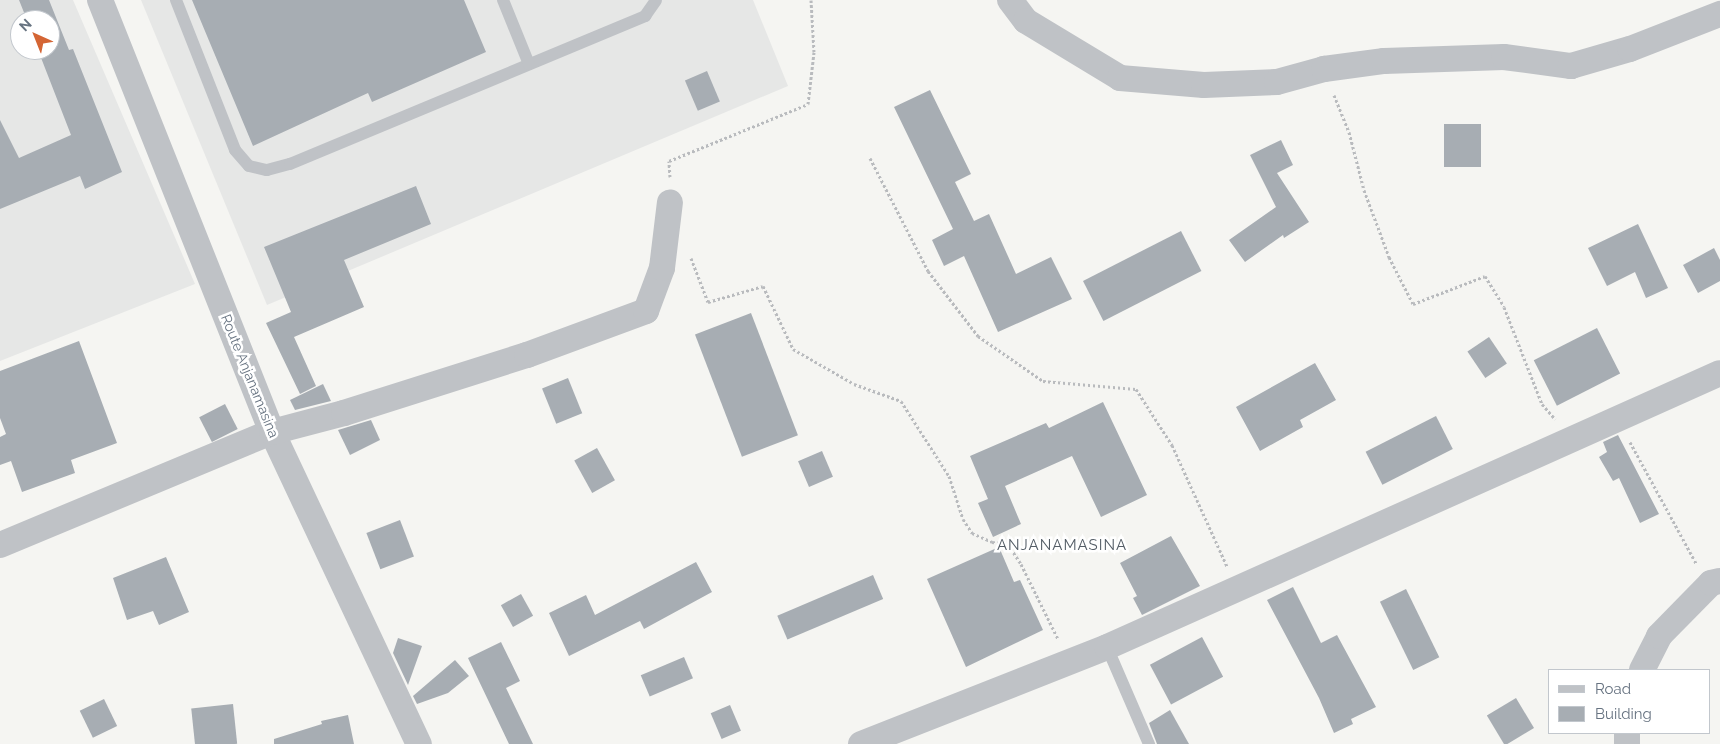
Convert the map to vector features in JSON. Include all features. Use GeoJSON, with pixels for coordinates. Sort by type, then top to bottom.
{"type":"FeatureCollection","features":[{"type":"Feature","properties":{"kind":"street","name":"Route Anjanamasina"},"geometry":{"type":"LineString","coordinates":[[100,0],[272,432],[419,744]]}},
{"type":"Feature","properties":{"kind":"street"},"geometry":{"type":"LineString","coordinates":[[1010,0],[1026,21],[1120,78],[1204,85],[1268,82],[1324,69],[1384,61],[1504,57],[1571,66],[1630,49],[1720,14]]}},
{"type":"Feature","properties":{"kind":"street"},"geometry":{"type":"LineString","coordinates":[[0,545],[272,432],[518,358],[646,311],[662,268],[670,202]]}},
{"type":"Feature","properties":{"kind":"street"},"geometry":{"type":"LineString","coordinates":[[862,744],[1107,647],[1720,373]]}},
{"type":"Feature","properties":{"kind":"street"},"geometry":{"type":"LineString","coordinates":[[1643,669],[1660,636],[1715,582]]}},
{"type":"Feature","properties":{"kind":"lane"},"geometry":{"type":"LineString","coordinates":[[176,0],[235,150],[249,166],[267,170],[290,164],[645,16],[656,0]]}},
{"type":"Feature","properties":{"kind":"lane"},"geometry":{"type":"LineString","coordinates":[[503,0],[529,64]]}},
{"type":"Feature","properties":{"kind":"lane"},"geometry":{"type":"LineString","coordinates":[[1107,647],[1150,744]]}},
{"type":"Feature","properties":{"kind":"path"},"geometry":{"type":"LineString","coordinates":[[670,202],[669,161],[808,104],[814,52],[811,0]]}},
{"type":"Feature","properties":{"kind":"path"},"geometry":{"type":"LineString","coordinates":[[1324,69],[1349,132],[1364,190],[1385,249],[1412,304],[1485,276],[1504,307],[1542,404],[1572,439]]}},
{"type":"Feature","properties":{"kind":"path"},"geometry":{"type":"LineString","coordinates":[[870,158],[928,271],[978,336],[1043,381],[1136,389],[1172,445],[1238,589]]}},
{"type":"Feature","properties":{"kind":"path"},"geometry":{"type":"LineString","coordinates":[[690,254],[708,302],[763,286],[793,349],[854,384],[902,401],[949,476],[963,519],[972,533],[992,542],[1008,544],[1021,564],[1069,662]]}},
{"type":"Feature","properties":{"kind":"path"},"geometry":{"type":"LineString","coordinates":[[1620,418],[1688,552],[1715,582]]}},
{"type":"Feature","properties":{"kind":"shaded area"},"geometry":{"type":"Polygon","coordinates":[[[0,0],[73,0],[195,284],[0,361],[0,0]]]}},
{"type":"Feature","properties":{"kind":"shaded area"},"geometry":{"type":"Polygon","coordinates":[[[141,0],[753,0],[788,86],[267,305],[141,0]]]}},
{"type":"Feature","properties":{"kind":"building"},"geometry":{"type":"Polygon","coordinates":[[[19,0],[49,0],[53,10],[23,10],[19,0]]]}},
{"type":"Feature","properties":{"kind":"building"},"geometry":{"type":"Polygon","coordinates":[[[192,0],[464,0],[486,52],[372,102],[368,93],[253,146],[192,0]]]}},
{"type":"Feature","properties":{"kind":"building"},"geometry":{"type":"Polygon","coordinates":[[[60,28],[69,50],[73,49],[122,172],[85,189],[80,176],[0,209],[0,120],[19,158],[71,135],[42,60],[60,60],[60,28]]]}},
{"type":"Feature","properties":{"kind":"building"},"geometry":{"type":"Polygon","coordinates":[[[707,71],[720,101],[698,111],[685,80],[707,71]]]}},
{"type":"Feature","properties":{"kind":"building"},"geometry":{"type":"Polygon","coordinates":[[[930,90],[971,174],[955,182],[974,221],[989,214],[1016,274],[1051,257],[1072,299],[998,332],[964,256],[944,266],[932,240],[953,229],[894,107],[930,90]]]}},
{"type":"Feature","properties":{"kind":"building"},"geometry":{"type":"Polygon","coordinates":[[[1444,124],[1481,124],[1481,167],[1444,167],[1444,124]]]}},
{"type":"Feature","properties":{"kind":"building"},"geometry":{"type":"Polygon","coordinates":[[[1281,140],[1293,165],[1277,173],[1309,222],[1284,238],[1283,235],[1245,262],[1229,240],[1276,207],[1250,155],[1281,140]]]}},
{"type":"Feature","properties":{"kind":"building"},"geometry":{"type":"Polygon","coordinates":[[[416,186],[431,224],[344,260],[364,307],[294,337],[316,386],[300,394],[266,323],[291,312],[264,247],[416,186]]]}},
{"type":"Feature","properties":{"kind":"building"},"geometry":{"type":"Polygon","coordinates":[[[1638,224],[1668,288],[1646,298],[1635,272],[1607,286],[1588,248],[1638,224]]]}},
{"type":"Feature","properties":{"kind":"building"},"geometry":{"type":"Polygon","coordinates":[[[1181,231],[1201,271],[1103,321],[1083,281],[1181,231]]]}},
{"type":"Feature","properties":{"kind":"building"},"geometry":{"type":"Polygon","coordinates":[[[1714,248],[1720,260],[1720,281],[1698,293],[1683,265],[1714,248]]]}},
{"type":"Feature","properties":{"kind":"building"},"geometry":{"type":"Polygon","coordinates":[[[751,313],[798,435],[742,457],[695,335],[751,313]]]}},
{"type":"Feature","properties":{"kind":"building"},"geometry":{"type":"Polygon","coordinates":[[[1597,328],[1620,373],[1557,406],[1534,360],[1597,328]]]}},
{"type":"Feature","properties":{"kind":"building"},"geometry":{"type":"Polygon","coordinates":[[[1489,337],[1507,364],[1485,378],[1467,352],[1489,337]]]}},
{"type":"Feature","properties":{"kind":"building"},"geometry":{"type":"Polygon","coordinates":[[[79,341],[117,443],[71,460],[75,473],[22,492],[11,461],[0,465],[0,437],[6,434],[0,418],[0,371],[79,341]]]}},
{"type":"Feature","properties":{"kind":"building"},"geometry":{"type":"Polygon","coordinates":[[[1315,363],[1336,400],[1300,420],[1303,427],[1260,451],[1236,407],[1315,363]]]}},
{"type":"Feature","properties":{"kind":"building"},"geometry":{"type":"Polygon","coordinates":[[[568,378],[582,413],[556,424],[542,388],[568,378]]]}},
{"type":"Feature","properties":{"kind":"building"},"geometry":{"type":"Polygon","coordinates":[[[323,384],[331,401],[295,410],[290,400],[323,384]]]}},
{"type":"Feature","properties":{"kind":"building"},"geometry":{"type":"Polygon","coordinates":[[[1103,402],[1147,495],[1101,517],[1072,456],[1005,486],[1021,524],[993,537],[978,503],[988,499],[970,456],[1046,423],[1049,428],[1103,402]]]}},
{"type":"Feature","properties":{"kind":"building"},"geometry":{"type":"Polygon","coordinates":[[[225,404],[238,429],[212,442],[199,417],[225,404]]]}},
{"type":"Feature","properties":{"kind":"building"},"geometry":{"type":"Polygon","coordinates":[[[1436,416],[1453,449],[1382,485],[1366,452],[1436,416]]]}},
{"type":"Feature","properties":{"kind":"building"},"geometry":{"type":"Polygon","coordinates":[[[371,420],[380,440],[350,455],[338,430],[371,420]]]}},
{"type":"Feature","properties":{"kind":"building"},"geometry":{"type":"Polygon","coordinates":[[[1618,435],[1659,514],[1640,523],[1619,478],[1613,481],[1599,457],[1607,452],[1603,442],[1618,435]]]}},
{"type":"Feature","properties":{"kind":"building"},"geometry":{"type":"Polygon","coordinates":[[[597,448],[615,480],[592,493],[574,461],[597,448]]]}},
{"type":"Feature","properties":{"kind":"building"},"geometry":{"type":"Polygon","coordinates":[[[822,451],[833,477],[809,487],[798,461],[822,451]]]}},
{"type":"Feature","properties":{"kind":"building"},"geometry":{"type":"Polygon","coordinates":[[[400,520],[414,556],[380,569],[366,533],[400,520]]]}},
{"type":"Feature","properties":{"kind":"building"},"geometry":{"type":"Polygon","coordinates":[[[1171,536],[1200,586],[1142,615],[1133,598],[1137,596],[1120,563],[1171,536]]]}},
{"type":"Feature","properties":{"kind":"building"},"geometry":{"type":"Polygon","coordinates":[[[999,547],[1014,582],[1020,580],[1043,630],[966,667],[927,579],[999,547]]]}},
{"type":"Feature","properties":{"kind":"building"},"geometry":{"type":"Polygon","coordinates":[[[166,557],[189,612],[159,625],[153,611],[127,620],[113,578],[166,557]]]}},
{"type":"Feature","properties":{"kind":"building"},"geometry":{"type":"Polygon","coordinates":[[[696,562],[712,592],[644,629],[640,621],[569,656],[549,613],[586,595],[595,615],[696,562]]]}},
{"type":"Feature","properties":{"kind":"building"},"geometry":{"type":"Polygon","coordinates":[[[873,575],[883,599],[787,640],[777,616],[873,575]]]}},
{"type":"Feature","properties":{"kind":"building"},"geometry":{"type":"Polygon","coordinates":[[[1293,587],[1321,643],[1337,635],[1376,707],[1351,719],[1353,724],[1334,733],[1319,698],[1267,600],[1293,587]]]}},
{"type":"Feature","properties":{"kind":"building"},"geometry":{"type":"Polygon","coordinates":[[[1406,589],[1439,657],[1413,670],[1380,602],[1406,589]]]}},
{"type":"Feature","properties":{"kind":"building"},"geometry":{"type":"Polygon","coordinates":[[[521,594],[533,616],[513,627],[501,605],[521,594]]]}},
{"type":"Feature","properties":{"kind":"building"},"geometry":{"type":"Polygon","coordinates":[[[1202,637],[1223,677],[1171,704],[1150,665],[1202,637]]]}},
{"type":"Feature","properties":{"kind":"building"},"geometry":{"type":"Polygon","coordinates":[[[398,638],[422,646],[408,685],[393,653],[398,638]]]}},
{"type":"Feature","properties":{"kind":"building"},"geometry":{"type":"Polygon","coordinates":[[[501,642],[520,681],[506,688],[533,744],[509,744],[468,658],[501,642]]]}},
{"type":"Feature","properties":{"kind":"building"},"geometry":{"type":"Polygon","coordinates":[[[684,657],[693,678],[650,697],[641,675],[684,657]]]}},
{"type":"Feature","properties":{"kind":"building"},"geometry":{"type":"Polygon","coordinates":[[[455,660],[469,676],[448,693],[417,704],[413,696],[455,660]]]}},
{"type":"Feature","properties":{"kind":"building"},"geometry":{"type":"Polygon","coordinates":[[[1516,698],[1534,728],[1507,744],[1504,744],[1487,716],[1516,698]]]}},
{"type":"Feature","properties":{"kind":"building"},"geometry":{"type":"Polygon","coordinates":[[[104,699],[117,726],[93,738],[80,711],[104,699]]]}},
{"type":"Feature","properties":{"kind":"building"},"geometry":{"type":"Polygon","coordinates":[[[233,704],[237,744],[195,744],[191,708],[233,704]]]}},
{"type":"Feature","properties":{"kind":"building"},"geometry":{"type":"Polygon","coordinates":[[[730,705],[741,731],[722,739],[711,713],[730,705]]]}},
{"type":"Feature","properties":{"kind":"building"},"geometry":{"type":"Polygon","coordinates":[[[1170,710],[1189,744],[1157,744],[1149,723],[1170,710]]]}},
{"type":"Feature","properties":{"kind":"building"},"geometry":{"type":"Polygon","coordinates":[[[348,715],[354,744],[274,744],[274,739],[322,724],[321,721],[348,715]]]}},
{"type":"Feature","properties":{"kind":"district","name":"ANJANAMASINA"},"geometry":{"type":"Point","coordinates":[1062,546]}}]}
